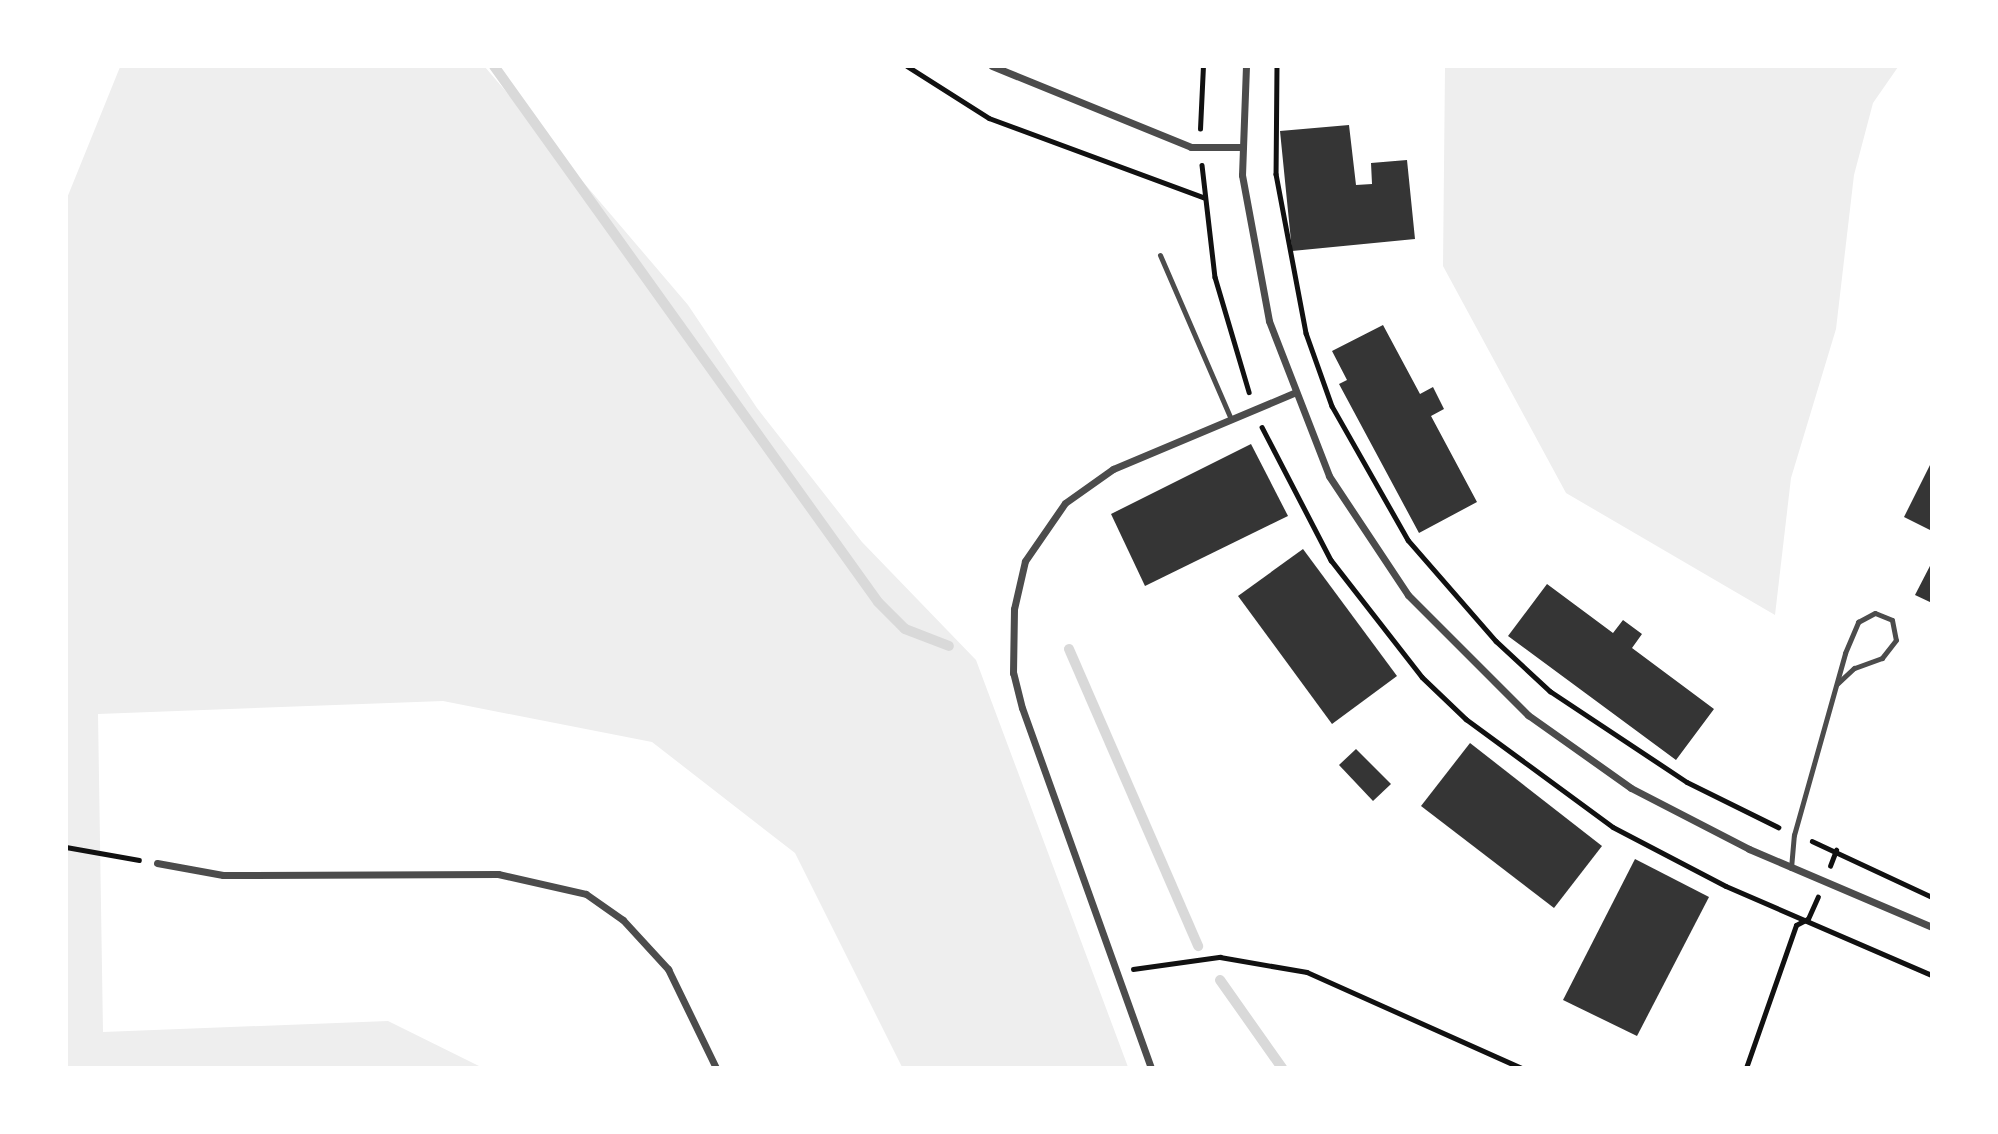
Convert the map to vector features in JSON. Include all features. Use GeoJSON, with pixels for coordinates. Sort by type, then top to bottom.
{"type":"FeatureCollection","features":[{"type":"Feature","properties":{"kind":"street"},"geometry":{"type":"LineString","coordinates":[[992,66],[1069,103],[1201,149],[1242,147]]}},
{"type":"Feature","properties":{"kind":"street"},"geometry":{"type":"LineString","coordinates":[[1246,66],[1242,147],[1258,272],[1294,393],[1329,476],[1366,539],[1469,662],[1528,715],[1631,788],[1791,868],[1931,927]]}},
{"type":"Feature","properties":{"kind":"street"},"geometry":{"type":"LineString","coordinates":[[1151,1068],[1021,708],[1013,673],[1014,609],[1025,561],[1065,503],[1113,469],[1294,393]]}},
{"type":"Feature","properties":{"kind":"street"},"geometry":{"type":"LineString","coordinates":[[157,863],[223,875],[498,874],[586,894],[632,928],[668,969],[716,1068]]}},
{"type":"Feature","properties":{"kind":"lane"},"geometry":{"type":"LineString","coordinates":[[1160,254],[1231,419]]}},
{"type":"Feature","properties":{"kind":"lane"},"geometry":{"type":"LineString","coordinates":[[1791,868],[1794,835],[1837,684],[1858,622],[1875,612],[1892,620],[1896,640],[1882,658],[1854,668],[1837,684]]}},
{"type":"Feature","properties":{"kind":"path"},"geometry":{"type":"LineString","coordinates":[[906,66],[1034,138],[1205,198]]}},
{"type":"Feature","properties":{"kind":"path"},"geometry":{"type":"LineString","coordinates":[[1203,66],[1201,149],[1215,277],[1255,410],[1331,560],[1422,677],[1466,719],[1613,827],[1726,886],[1808,919],[1931,975]]}},
{"type":"Feature","properties":{"kind":"path"},"geometry":{"type":"LineString","coordinates":[[1277,66],[1276,174],[1306,333],[1332,406],[1408,540],[1477,621],[1550,691],[1686,782],[1931,897]]}},
{"type":"Feature","properties":{"kind":"path"},"geometry":{"type":"LineString","coordinates":[[1224,402],[1248,390]]}},
{"type":"Feature","properties":{"kind":"path"},"geometry":{"type":"LineString","coordinates":[[66,847],[157,863]]}},
{"type":"Feature","properties":{"kind":"path"},"geometry":{"type":"LineString","coordinates":[[1746,1068],[1796,925],[1808,919]]}},
{"type":"Feature","properties":{"kind":"path"},"geometry":{"type":"LineString","coordinates":[[1119,974],[1220,957],[1307,972],[1522,1068]]}},
{"type":"Feature","properties":{"kind":"shaded area"},"geometry":{"type":"Polygon","coordinates":[[[120,67],[485,67],[688,305],[757,408],[862,542],[976,660],[1128,1067],[902,1067],[795,853],[652,742],[443,701],[98,714],[103,1032],[388,1021],[481,1067],[67,1068],[67,198],[120,67]]]}},
{"type":"Feature","properties":{"kind":"shaded area"},"geometry":{"type":"Polygon","coordinates":[[[1445,67],[1898,67],[1873,103],[1854,175],[1836,329],[1791,478],[1775,615],[1566,493],[1443,266],[1445,67]]]}},
{"type":"Feature","properties":{"kind":"building"},"geometry":{"type":"Polygon","coordinates":[[[1349,125],[1356,185],[1372,184],[1371,163],[1407,160],[1415,239],[1292,251],[1280,131],[1349,125]]]}},
{"type":"Feature","properties":{"kind":"building"},"geometry":{"type":"Polygon","coordinates":[[[1383,325],[1420,394],[1433,387],[1444,409],[1431,416],[1477,502],[1419,533],[1339,384],[1347,380],[1332,351],[1383,325]]]}},
{"type":"Feature","properties":{"kind":"building"},"geometry":{"type":"Polygon","coordinates":[[[1251,444],[1288,516],[1145,586],[1111,514],[1251,444]]]}},
{"type":"Feature","properties":{"kind":"building"},"geometry":{"type":"Polygon","coordinates":[[[1932,461],[1932,531],[1904,517],[1932,461]]]}},
{"type":"Feature","properties":{"kind":"building"},"geometry":{"type":"Polygon","coordinates":[[[1303,549],[1397,676],[1332,724],[1238,596],[1303,549]]]}},
{"type":"Feature","properties":{"kind":"building"},"geometry":{"type":"Polygon","coordinates":[[[1932,562],[1932,603],[1915,595],[1932,562]]]}},
{"type":"Feature","properties":{"kind":"building"},"geometry":{"type":"Polygon","coordinates":[[[1547,584],[1613,633],[1623,620],[1642,634],[1632,648],[1714,709],[1676,760],[1508,636],[1547,584]]]}},
{"type":"Feature","properties":{"kind":"building"},"geometry":{"type":"Polygon","coordinates":[[[1470,743],[1602,846],[1554,908],[1421,806],[1470,743]]]}},
{"type":"Feature","properties":{"kind":"building"},"geometry":{"type":"Polygon","coordinates":[[[1356,749],[1391,784],[1373,801],[1339,765],[1356,749]]]}},
{"type":"Feature","properties":{"kind":"building"},"geometry":{"type":"Polygon","coordinates":[[[1635,859],[1709,897],[1637,1036],[1563,1000],[1635,859]]]}},
{"type":"Feature","properties":{"kind":"waterway"},"geometry":{"type":"LineString","coordinates":[[494,66],[878,602],[905,629],[949,646]]}},
{"type":"Feature","properties":{"kind":"waterway"},"geometry":{"type":"LineString","coordinates":[[1069,649],[1198,946]]}},
{"type":"Feature","properties":{"kind":"waterway"},"geometry":{"type":"LineString","coordinates":[[1220,980],[1282,1068]]}}]}
